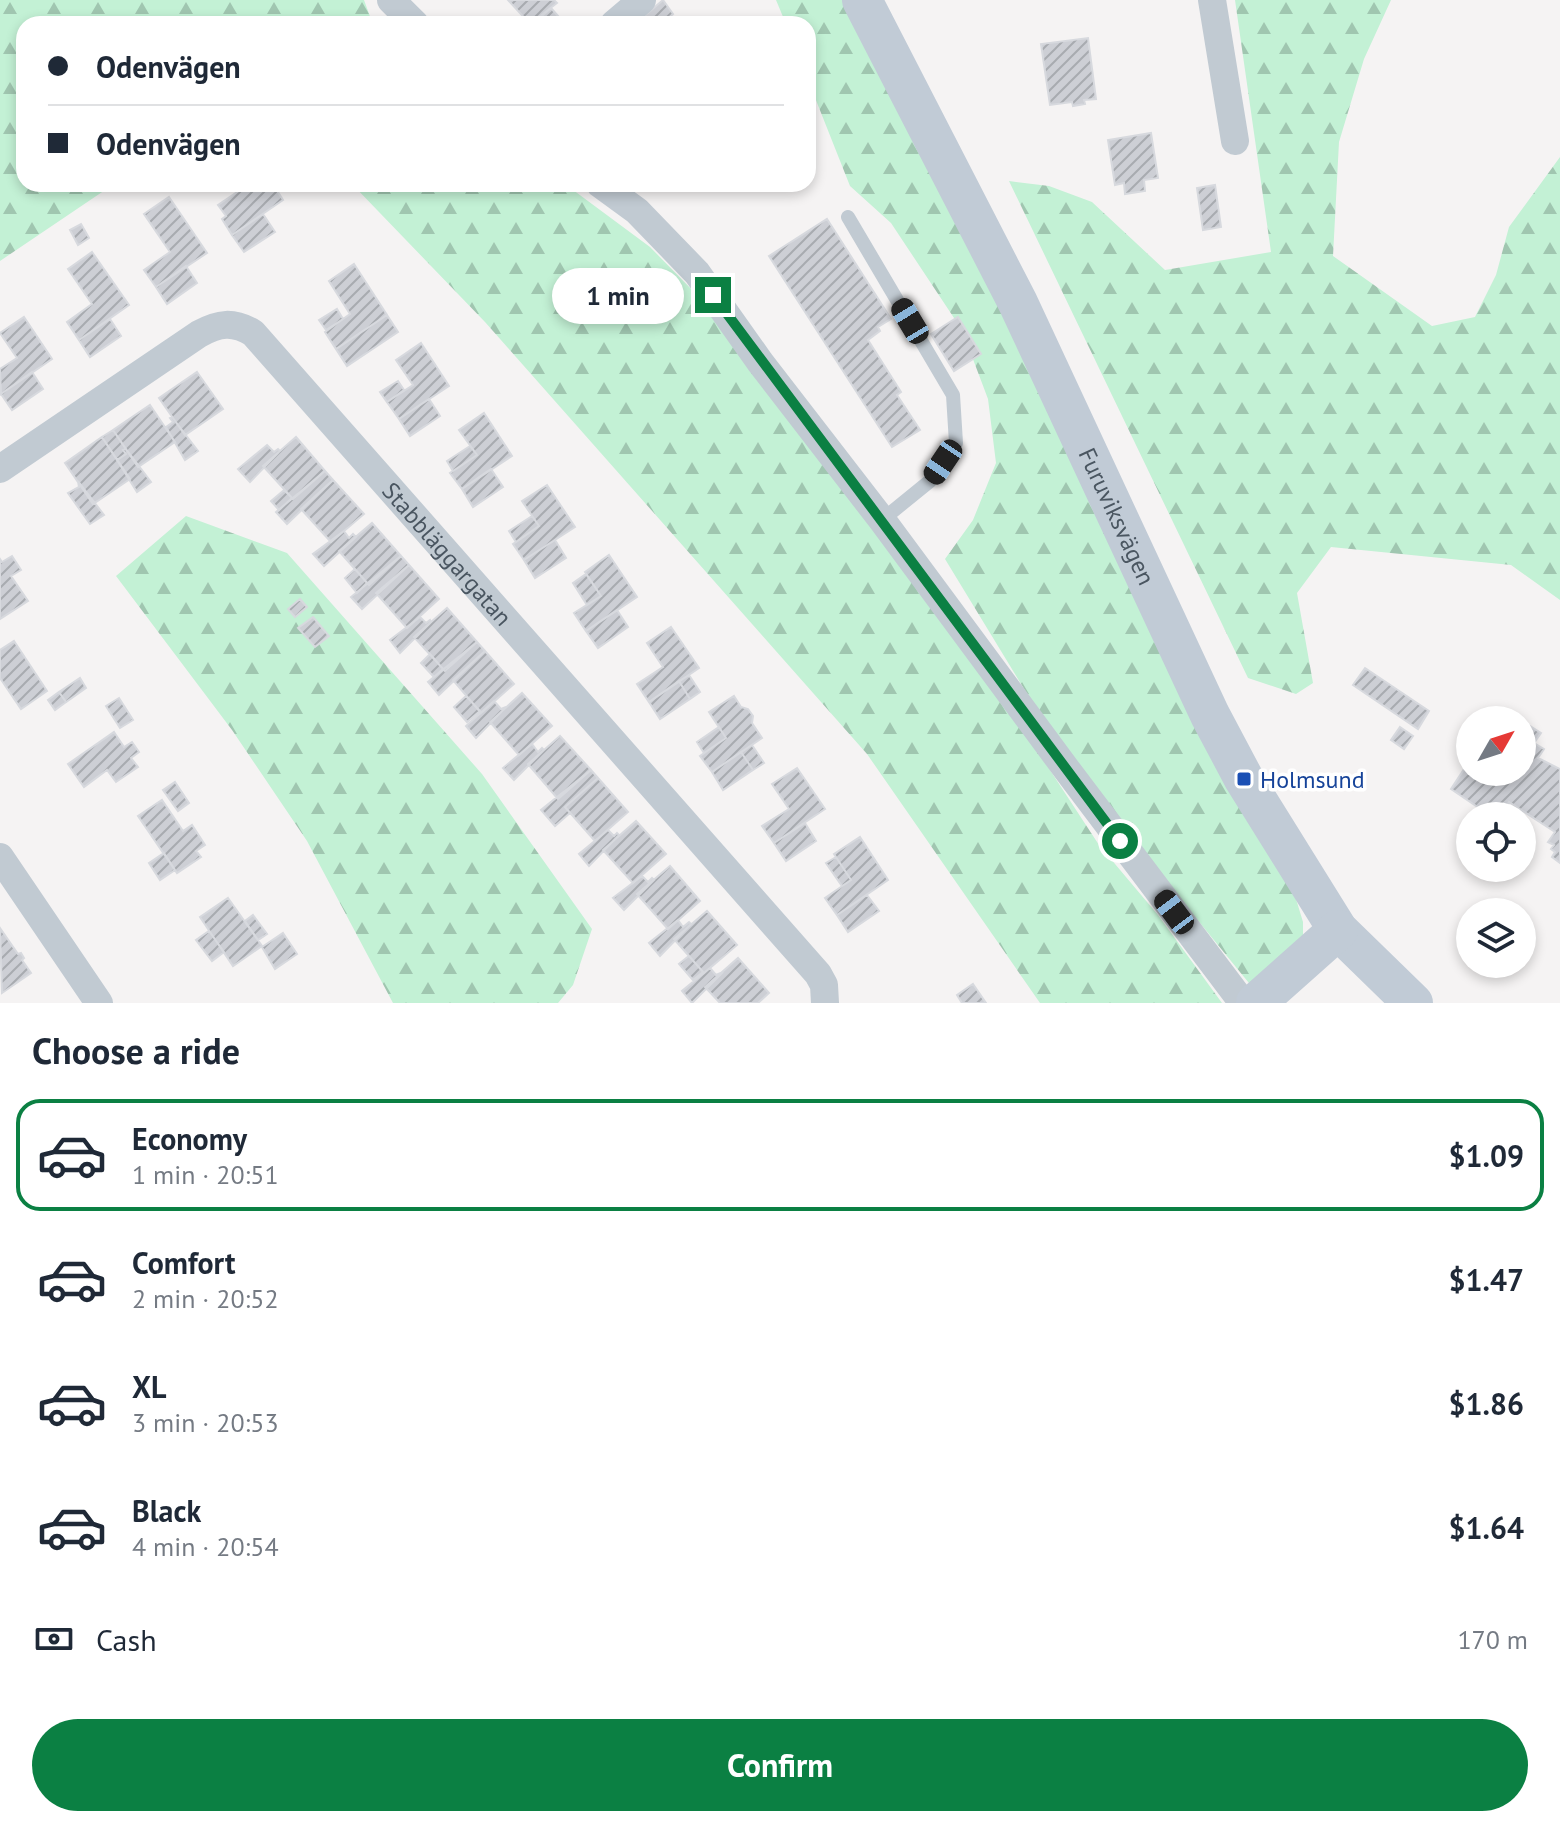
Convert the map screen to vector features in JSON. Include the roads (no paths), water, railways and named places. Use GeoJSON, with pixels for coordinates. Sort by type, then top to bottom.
{"type":"FeatureCollection","features":[{"type":"Feature","properties":{"kind":"main road","name":"Furuviksvägen"},"geometry":{"type":"LineString","coordinates":[[862,0],[1018,303],[1210,715],[1244,779],[1338,930],[1413,1003]]}},
{"type":"Feature","properties":{"kind":"main road"},"geometry":{"type":"LineString","coordinates":[[1256,1003],[1338,930]]}},
{"type":"Feature","properties":{"kind":"street"},"geometry":{"type":"LineString","coordinates":[[391,0],[407,16]]}},
{"type":"Feature","properties":{"kind":"street"},"geometry":{"type":"LineString","coordinates":[[623,16],[642,0]]}},
{"type":"Feature","properties":{"kind":"street"},"geometry":{"type":"LineString","coordinates":[[1212,0],[1235,141]]}},
{"type":"Feature","properties":{"kind":"street"},"geometry":{"type":"LineString","coordinates":[[611,192],[637,211],[697,273],[760,362],[1243,1003]]}},
{"type":"Feature","properties":{"kind":"street","name":"Stabbläggargatan"},"geometry":{"type":"LineString","coordinates":[[0,469],[199,334],[223,324],[233,324],[253,333],[818,974],[824,985],[825,1003]]}},
{"type":"Feature","properties":{"kind":"street"},"geometry":{"type":"LineString","coordinates":[[0,857],[99,1003]]}},
{"type":"Feature","properties":{"kind":"lane"},"geometry":{"type":"LineString","coordinates":[[848,217],[953,395],[956,443],[930,481],[882,520]]}},
{"type":"Feature","properties":{"kind":"place","name":"Holmsund"},"geometry":{"type":"Point","coordinates":[1244,779]}}]}
